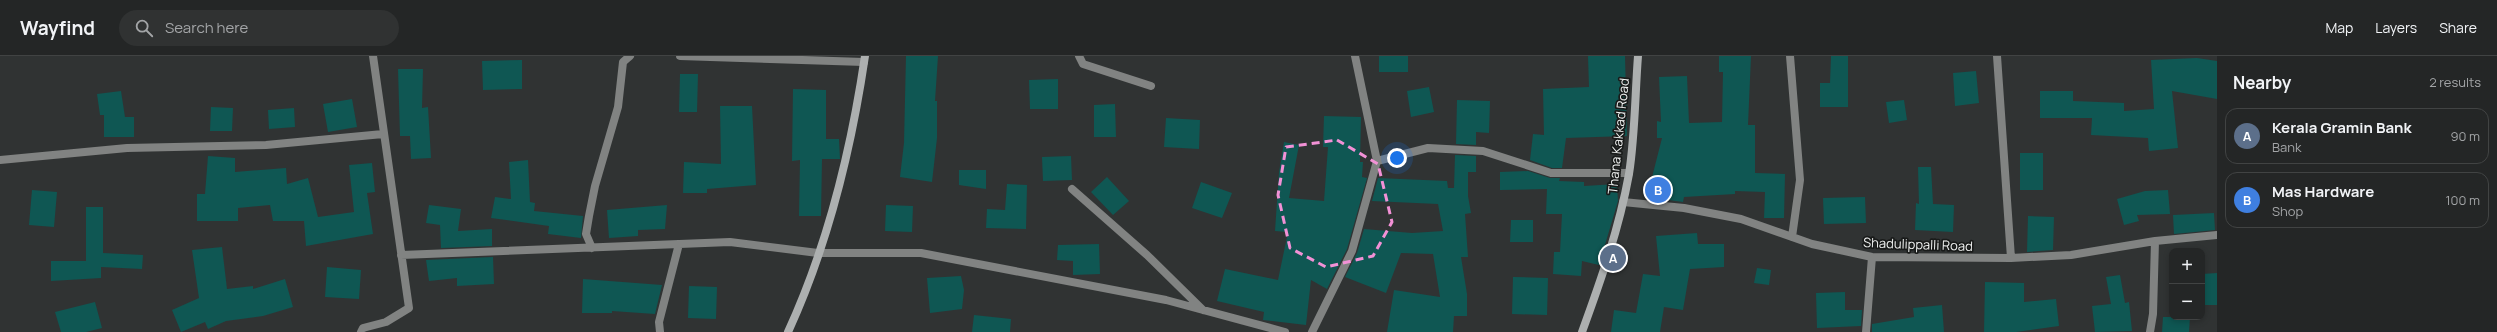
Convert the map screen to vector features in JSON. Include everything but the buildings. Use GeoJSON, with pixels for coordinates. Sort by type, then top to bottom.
{"type":"FeatureCollection","features":[{"type":"Feature","properties":{"kind":"main road","name":"Thana Kakkad Road"},"geometry":{"type":"LineString","coordinates":[[1582,332],[1612,252],[1629,173],[1638,56]]}},
{"type":"Feature","properties":{"kind":"main road"},"geometry":{"type":"LineString","coordinates":[[788,332],[805,296],[843,178],[865,59]]}},
{"type":"Feature","properties":{"kind":"street"},"geometry":{"type":"LineString","coordinates":[[361,332],[363,328],[386,322],[409,308],[373,56]]}},
{"type":"Feature","properties":{"kind":"street"},"geometry":{"type":"LineString","coordinates":[[592,248],[586,234],[591,209],[618,107],[623,62],[630,56]]}},
{"type":"Feature","properties":{"kind":"street"},"geometry":{"type":"LineString","coordinates":[[680,56],[865,59]]}},
{"type":"Feature","properties":{"kind":"street"},"geometry":{"type":"LineString","coordinates":[[1079,56],[1083,64],[1151,86]]}},
{"type":"Feature","properties":{"kind":"street"},"geometry":{"type":"LineString","coordinates":[[1312,332],[1352,251],[1377,161],[1355,56]]}},
{"type":"Feature","properties":{"kind":"street"},"geometry":{"type":"LineString","coordinates":[[1790,56],[1800,180],[1792,237]]}},
{"type":"Feature","properties":{"kind":"street"},"geometry":{"type":"LineString","coordinates":[[1997,56],[2011,258]]}},
{"type":"Feature","properties":{"kind":"street"},"geometry":{"type":"LineString","coordinates":[[0,160],[127,148],[266,145],[383,134]]}},
{"type":"Feature","properties":{"kind":"street"},"geometry":{"type":"LineString","coordinates":[[1377,161],[1428,148],[1476,150],[1552,173],[1629,173]]}},
{"type":"Feature","properties":{"kind":"street"},"geometry":{"type":"LineString","coordinates":[[1072,189],[1147,255],[1204,310]]}},
{"type":"Feature","properties":{"kind":"street","name":"Shadulippalli Road"},"geometry":{"type":"LineString","coordinates":[[1623,202],[1684,208],[1741,219],[1812,244],[1872,257],[2011,258],[2071,255],[2155,241],[2217,235]]}},
{"type":"Feature","properties":{"kind":"street"},"geometry":{"type":"LineString","coordinates":[[2150,332],[2153,314],[2155,241]]}},
{"type":"Feature","properties":{"kind":"street"},"geometry":{"type":"LineString","coordinates":[[401,255],[730,242],[818,253],[921,253],[1166,300],[1285,332]]}},
{"type":"Feature","properties":{"kind":"street"},"geometry":{"type":"LineString","coordinates":[[660,332],[659,322],[671,282],[679,244]]}},
{"type":"Feature","properties":{"kind":"street"},"geometry":{"type":"LineString","coordinates":[[1866,332],[1872,257]]}},
{"type":"Feature","properties":{"kind":"highlighted area"},"geometry":{"type":"Polygon","coordinates":[[[1337,140],[1378,164],[1392,222],[1373,256],[1326,267],[1290,248],[1278,195],[1286,147],[1337,140]]]}},
{"type":"Feature","properties":{"kind":"place","name":"Mas Hardware"},"geometry":{"type":"Point","coordinates":[1658,190]}},
{"type":"Feature","properties":{"kind":"place","name":"Kerala Gramin Bank"},"geometry":{"type":"Point","coordinates":[1613,258]}}]}
